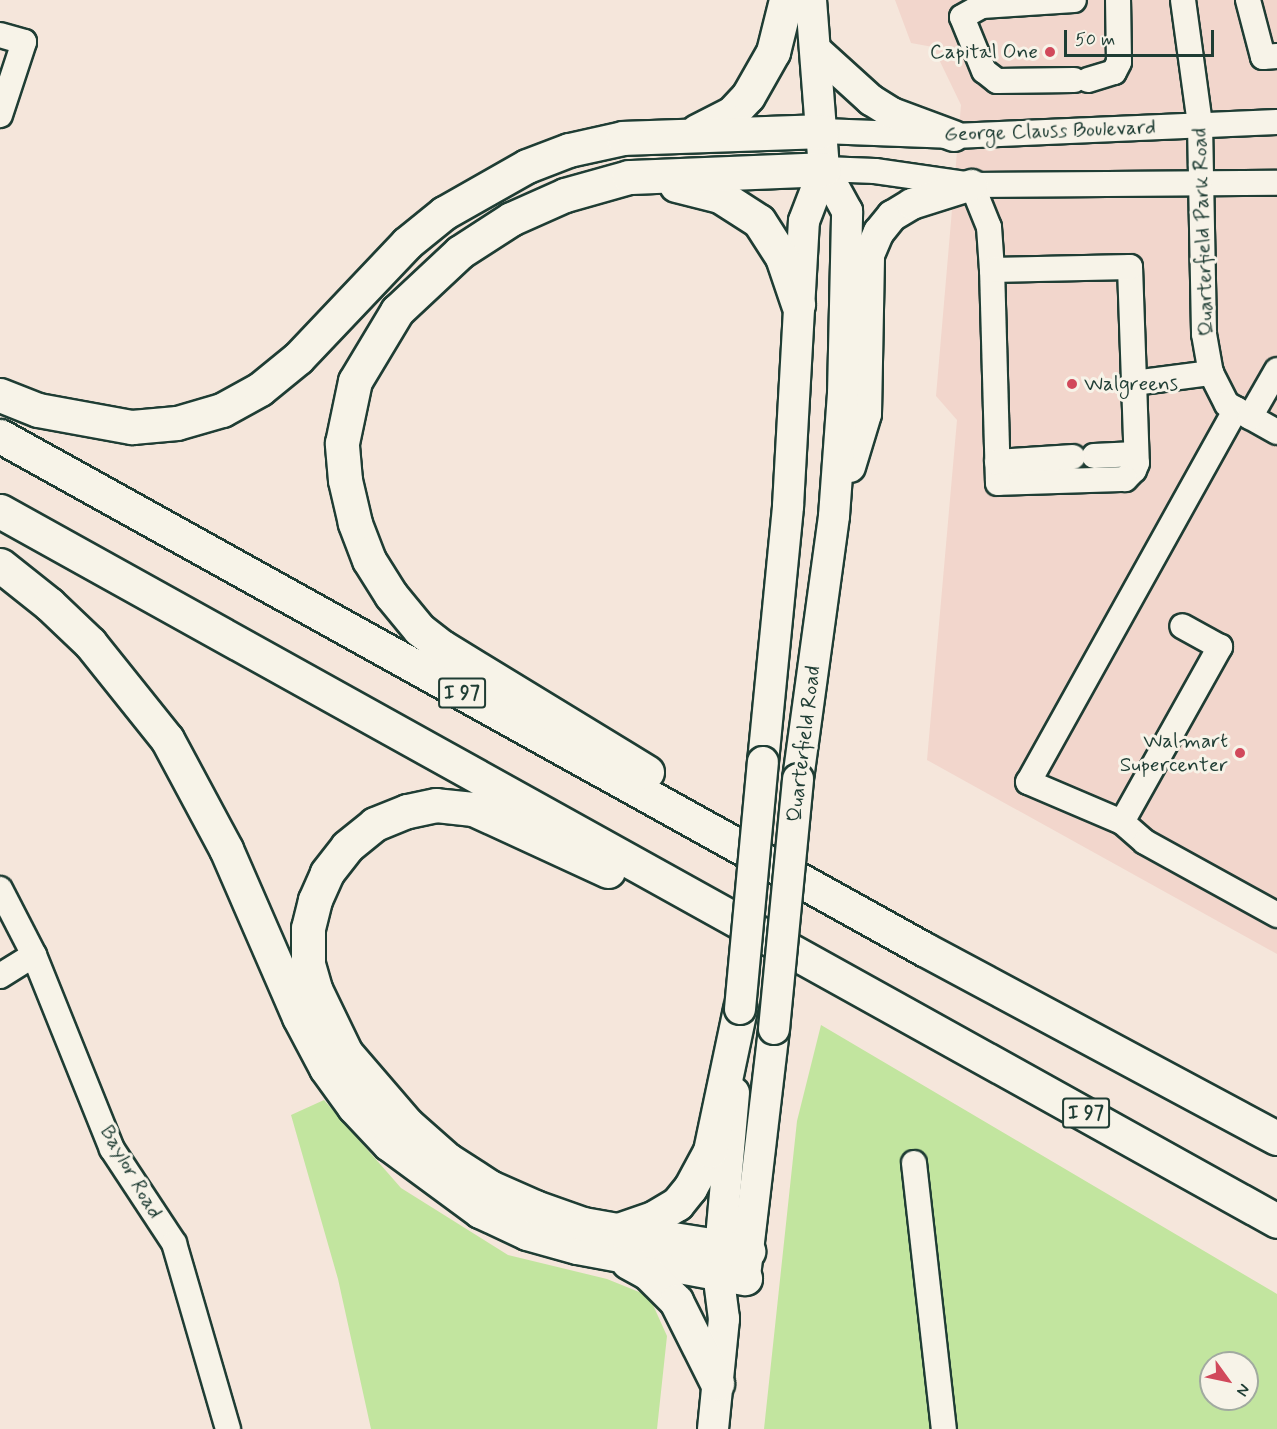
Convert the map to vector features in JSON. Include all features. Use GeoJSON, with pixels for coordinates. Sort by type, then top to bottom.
{"type":"FeatureCollection","features":[{"type":"Feature","properties":{"kind":"highway"},"geometry":{"type":"LineString","coordinates":[[693,133],[732,113],[748,96],[773,52],[786,0]]}},
{"type":"Feature","properties":{"kind":"highway"},"geometry":{"type":"LineString","coordinates":[[0,394],[38,410],[132,427],[177,423],[222,410],[260,389],[298,358],[407,243],[444,213],[486,187],[569,150],[623,138],[693,133],[822,131]]}},
{"type":"Feature","properties":{"kind":"highway"},"geometry":{"type":"LineString","coordinates":[[824,169],[629,177],[565,195],[511,219],[460,252],[397,312],[369,353],[355,381],[342,443],[355,523],[369,560],[391,595],[419,629],[442,647],[593,737],[924,949]]}},
{"type":"Feature","properties":{"kind":"highway"},"geometry":{"type":"LineString","coordinates":[[629,177],[700,189],[742,208],[759,221],[782,257],[798,304]]}},
{"type":"Feature","properties":{"kind":"highway","name":"I 97"},"geometry":{"type":"LineString","coordinates":[[0,436],[924,949],[1277,1138]]}},
{"type":"Feature","properties":{"kind":"highway","name":"I 97"},"geometry":{"type":"LineString","coordinates":[[0,511],[895,1006],[1277,1221]]}},
{"type":"Feature","properties":{"kind":"highway"},"geometry":{"type":"LineString","coordinates":[[0,566],[90,643],[167,739],[226,849],[299,1017],[326,1068],[354,1107],[389,1144],[480,1211],[527,1233],[614,1242],[733,1261]]}},
{"type":"Feature","properties":{"kind":"highway"},"geometry":{"type":"LineString","coordinates":[[717,1383],[676,1301],[664,1286],[614,1242],[583,1224],[490,1187],[448,1160],[406,1124],[346,1053],[315,989],[308,964],[308,928],[315,900],[327,873],[347,847],[375,824],[407,811],[436,805],[473,809],[895,1006]]}},
{"type":"Feature","properties":{"kind":"highway"},"geometry":{"type":"LineString","coordinates":[[614,1242],[677,1203],[700,1172],[710,1151],[740,1009]]}},
{"type":"Feature","properties":{"kind":"main road","name":"Quarterfield Road"},"geometry":{"type":"LineString","coordinates":[[733,1261],[740,1009],[788,506],[804,222],[824,169],[817,51],[811,0]]}},
{"type":"Feature","properties":{"kind":"main road"},"geometry":{"type":"LineString","coordinates":[[817,51],[871,100],[892,113],[954,136]]}},
{"type":"Feature","properties":{"kind":"main road","name":"Quarterfield Road"},"geometry":{"type":"LineString","coordinates":[[713,1429],[724,1319],[774,1029],[798,779],[834,516],[843,394],[848,211],[824,169]]}},
{"type":"Feature","properties":{"kind":"main road"},"geometry":{"type":"LineString","coordinates":[[834,516],[866,414],[869,255],[892,216],[912,204],[972,185]]}},
{"type":"Feature","properties":{"kind":"street"},"geometry":{"type":"LineString","coordinates":[[1074,0],[982,6],[962,17],[984,71],[997,81],[1081,80],[1114,72],[1119,62],[1118,0]]}},
{"type":"Feature","properties":{"kind":"street","name":"Quarterfield Park Road"},"geometry":{"type":"LineString","coordinates":[[1183,0],[1200,124],[1199,182],[1204,334],[1211,373],[1227,404],[1277,432]]}},
{"type":"Feature","properties":{"kind":"street"},"geometry":{"type":"LineString","coordinates":[[1248,0],[1263,57],[1277,56]]}},
{"type":"Feature","properties":{"kind":"street"},"geometry":{"type":"LineString","coordinates":[[0,35],[24,42],[0,115]]}},
{"type":"Feature","properties":{"kind":"street","name":"George Clauss Boulevard"},"geometry":{"type":"LineString","coordinates":[[822,131],[954,136],[1200,124],[1277,123]]}},
{"type":"Feature","properties":{"kind":"street"},"geometry":{"type":"LineString","coordinates":[[824,169],[875,171],[972,185],[1277,183]]}},
{"type":"Feature","properties":{"kind":"street"},"geometry":{"type":"LineString","coordinates":[[972,185],[989,227],[998,483],[1125,479],[1134,470],[1136,454],[1130,267],[992,270]]}},
{"type":"Feature","properties":{"kind":"street"},"geometry":{"type":"LineString","coordinates":[[1277,370],[1244,413],[1028,782],[1122,822],[1145,842],[1277,915]]}},
{"type":"Feature","properties":{"kind":"street"},"geometry":{"type":"LineString","coordinates":[[1134,383],[1211,373]]}},
{"type":"Feature","properties":{"kind":"street"},"geometry":{"type":"LineString","coordinates":[[997,462],[1136,454]]}},
{"type":"Feature","properties":{"kind":"street"},"geometry":{"type":"LineString","coordinates":[[1122,822],[1220,647],[1182,626]]}},
{"type":"Feature","properties":{"kind":"street","name":"Baylor Road"},"geometry":{"type":"LineString","coordinates":[[0,889],[34,955],[112,1149],[174,1243],[228,1429]]}},
{"type":"Feature","properties":{"kind":"street"},"geometry":{"type":"LineString","coordinates":[[0,976],[34,955]]}},
{"type":"Feature","properties":{"kind":"street"},"geometry":{"type":"LineString","coordinates":[[914,1163],[944,1429]]}},
{"type":"Feature","properties":{"kind":"shaded area"},"geometry":{"type":"Polygon","coordinates":[[[895,0],[1277,0],[1277,954],[927,760],[957,420],[936,396],[961,105],[933,47],[911,43],[895,0]]]}},
{"type":"Feature","properties":{"kind":"green space"},"geometry":{"type":"Polygon","coordinates":[[[821,1025],[1277,1294],[1277,1429],[764,1429],[797,1121],[821,1025]]]}},
{"type":"Feature","properties":{"kind":"green space"},"geometry":{"type":"Polygon","coordinates":[[[324,1100],[401,1188],[508,1255],[607,1279],[649,1296],[667,1336],[657,1429],[371,1429],[338,1279],[291,1115],[324,1100]]]}},
{"type":"Feature","properties":{"kind":"place","name":"Capital One"},"geometry":{"type":"Point","coordinates":[1050,52]}},
{"type":"Feature","properties":{"kind":"place","name":"Walgreens"},"geometry":{"type":"Point","coordinates":[1072,384]}},
{"type":"Feature","properties":{"kind":"place","name":"Walmart Supercenter"},"geometry":{"type":"Point","coordinates":[1240,753]}}]}
